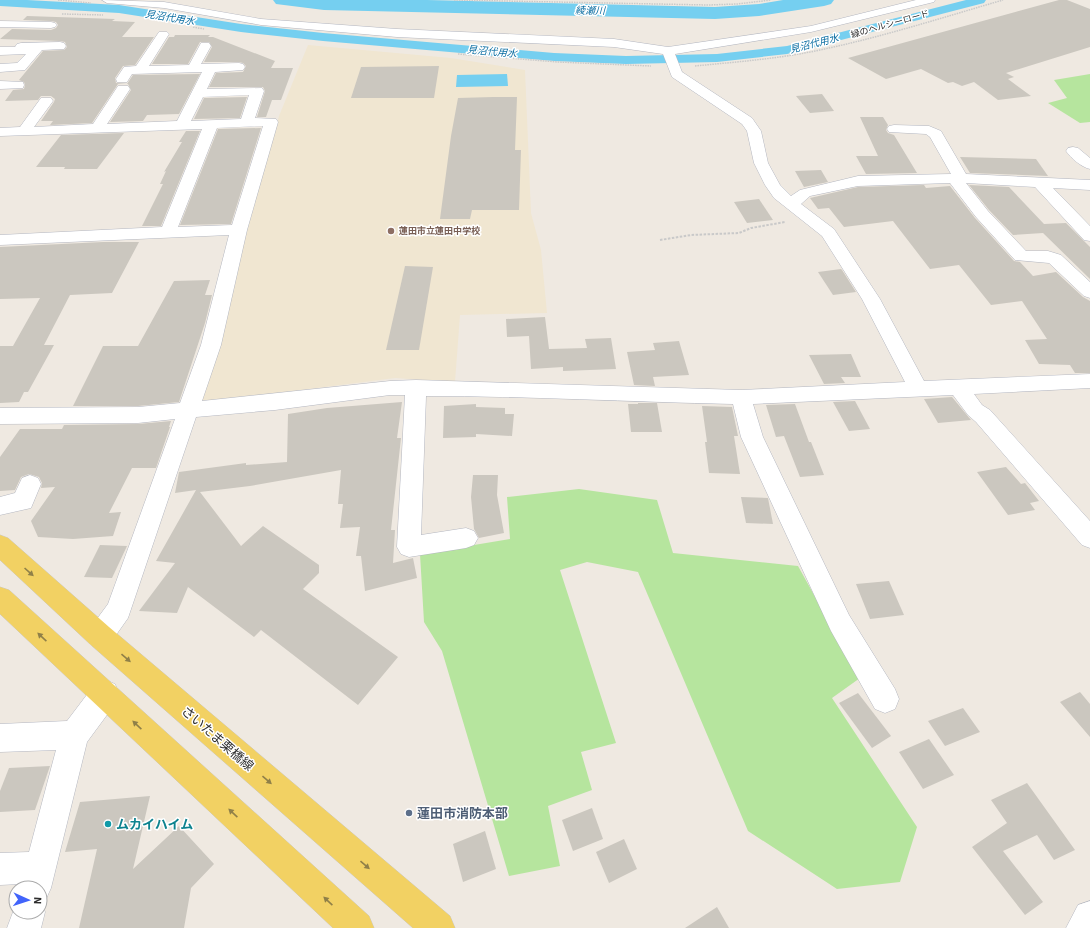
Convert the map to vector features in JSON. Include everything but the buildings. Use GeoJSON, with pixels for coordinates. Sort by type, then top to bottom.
{"type":"FeatureCollection","features":[{"type":"Feature","properties":{"kind":"main road","name":"さいたま栗橋線"},"geometry":{"type":"LineString","coordinates":[[0,546],[100,636],[438,928]]}},
{"type":"Feature","properties":{"kind":"main road"},"geometry":{"type":"LineString","coordinates":[[0,598],[357,928]]}},
{"type":"Feature","properties":{"kind":"street"},"geometry":{"type":"LineString","coordinates":[[107,0],[164,5],[261,22],[397,33],[614,43],[723,42],[811,30],[930,0]]}},
{"type":"Feature","properties":{"kind":"street"},"geometry":{"type":"LineString","coordinates":[[0,24],[51,25]]}},
{"type":"Feature","properties":{"kind":"street"},"geometry":{"type":"LineString","coordinates":[[140,70],[163,34]]}},
{"type":"Feature","properties":{"kind":"street"},"geometry":{"type":"LineString","coordinates":[[614,43],[670,57],[723,42]]}},
{"type":"Feature","properties":{"kind":"street"},"geometry":{"type":"LineString","coordinates":[[193,68],[205,46]]}},
{"type":"Feature","properties":{"kind":"street"},"geometry":{"type":"LineString","coordinates":[[64,47],[36,50],[0,50],[64,47]]}},
{"type":"Feature","properties":{"kind":"street"},"geometry":{"type":"LineString","coordinates":[[0,68],[21,68],[36,50]]}},
{"type":"Feature","properties":{"kind":"street"},"geometry":{"type":"LineString","coordinates":[[670,57],[676,74],[747,121],[756,137],[761,163],[780,195],[809,217],[828,234],[866,292],[918,388]]}},
{"type":"Feature","properties":{"kind":"street"},"geometry":{"type":"LineString","coordinates":[[97,129],[123,84],[128,70],[239,67]]}},
{"type":"Feature","properties":{"kind":"street"},"geometry":{"type":"LineString","coordinates":[[182,126],[210,68]]}},
{"type":"Feature","properties":{"kind":"street"},"geometry":{"type":"LineString","coordinates":[[0,85],[18,85]]}},
{"type":"Feature","properties":{"kind":"street"},"geometry":{"type":"LineString","coordinates":[[198,93],[258,91],[247,123]]}},
{"type":"Feature","properties":{"kind":"street"},"geometry":{"type":"LineString","coordinates":[[24,131],[46,101]]}},
{"type":"Feature","properties":{"kind":"street"},"geometry":{"type":"LineString","coordinates":[[0,132],[271,122],[240,230],[211,345],[119,610],[100,636]]}},
{"type":"Feature","properties":{"kind":"street"},"geometry":{"type":"LineString","coordinates":[[168,232],[211,125]]}},
{"type":"Feature","properties":{"kind":"street"},"geometry":{"type":"LineString","coordinates":[[894,129],[930,130],[936,134],[958,179],[982,214],[1021,256],[1048,256],[1055,259],[1090,292]]}},
{"type":"Feature","properties":{"kind":"street"},"geometry":{"type":"LineString","coordinates":[[1073,151],[1090,165]]}},
{"type":"Feature","properties":{"kind":"street"},"geometry":{"type":"LineString","coordinates":[[791,204],[804,193],[858,181],[918,178],[1090,185]]}},
{"type":"Feature","properties":{"kind":"street"},"geometry":{"type":"LineString","coordinates":[[1039,182],[1090,236]]}},
{"type":"Feature","properties":{"kind":"street"},"geometry":{"type":"LineString","coordinates":[[0,240],[240,230]]}},
{"type":"Feature","properties":{"kind":"street"},"geometry":{"type":"LineString","coordinates":[[0,416],[107,416],[189,411],[390,388],[416,387],[741,397],[1090,381]]}},
{"type":"Feature","properties":{"kind":"street"},"geometry":{"type":"LineString","coordinates":[[416,387],[409,547],[466,538]]}},
{"type":"Feature","properties":{"kind":"street"},"geometry":{"type":"LineString","coordinates":[[958,387],[975,410],[983,416],[1090,538]]}},
{"type":"Feature","properties":{"kind":"street"},"geometry":{"type":"LineString","coordinates":[[741,397],[752,437],[840,623],[885,699]]}},
{"type":"Feature","properties":{"kind":"street"},"geometry":{"type":"LineString","coordinates":[[0,506],[23,501],[30,484]]}},
{"type":"Feature","properties":{"kind":"street"},"geometry":{"type":"LineString","coordinates":[[0,869],[38,877],[74,735],[105,694]]}},
{"type":"Feature","properties":{"kind":"street"},"geometry":{"type":"LineString","coordinates":[[0,738],[74,735]]}},
{"type":"Feature","properties":{"kind":"street"},"geometry":{"type":"LineString","coordinates":[[1083,928],[1090,917]]}},
{"type":"Feature","properties":{"kind":"path"},"geometry":{"type":"LineString","coordinates":[[454,0],[708,5],[771,0]]}},
{"type":"Feature","properties":{"kind":"path","name":"緑のヘルシーロード"},"geometry":{"type":"LineString","coordinates":[[691,66],[766,59],[815,51],[869,39],[1003,0]]}},
{"type":"Feature","properties":{"kind":"path"},"geometry":{"type":"LineString","coordinates":[[660,240],[691,235],[739,233],[751,228],[809,217]]}},
{"type":"Feature","properties":{"kind":"shaded area","name":"蓮田市立蓮田中学校"},"geometry":{"type":"Polygon","coordinates":[[[308,45],[451,58],[525,70],[531,213],[541,250],[547,313],[460,315],[455,382],[395,378],[199,403],[279,116],[308,45]]]}},
{"type":"Feature","properties":{"kind":"green space"},"geometry":{"type":"Polygon","coordinates":[[[1090,74],[1090,122],[1080,123],[1048,103],[1067,98],[1054,80],[1090,74]]]}},
{"type":"Feature","properties":{"kind":"green space"},"geometry":{"type":"Polygon","coordinates":[[[579,489],[657,500],[673,553],[798,566],[860,678],[832,698],[917,827],[900,882],[837,889],[748,831],[638,572],[587,562],[560,570],[616,743],[581,752],[592,790],[548,806],[560,866],[509,876],[442,651],[424,622],[420,554],[510,539],[507,497],[579,489]]]}},
{"type":"Feature","properties":{"kind":"water"},"geometry":{"type":"Polygon","coordinates":[[[507,74],[508,86],[456,87],[457,75],[507,74]]]}},
{"type":"Feature","properties":{"kind":"waterway","name":"綾瀬川"},"geometry":{"type":"LineString","coordinates":[[283,0],[324,4],[715,13],[759,10],[824,0]]}},
{"type":"Feature","properties":{"kind":"waterway","name":"見沼代用水"},"geometry":{"type":"LineString","coordinates":[[0,2],[119,9],[241,28],[323,37],[554,57],[626,60],[717,58],[787,50],[980,0]]}},
{"type":"Feature","properties":{"kind":"place","name":"蓮田市立蓮田中学校"},"geometry":{"type":"Point","coordinates":[391,231]}},
{"type":"Feature","properties":{"kind":"place","name":"蓮田市消防本部"},"geometry":{"type":"Point","coordinates":[409,813]}},
{"type":"Feature","properties":{"kind":"place","name":"ムカイハイム"},"geometry":{"type":"Point","coordinates":[108,824]}}]}
